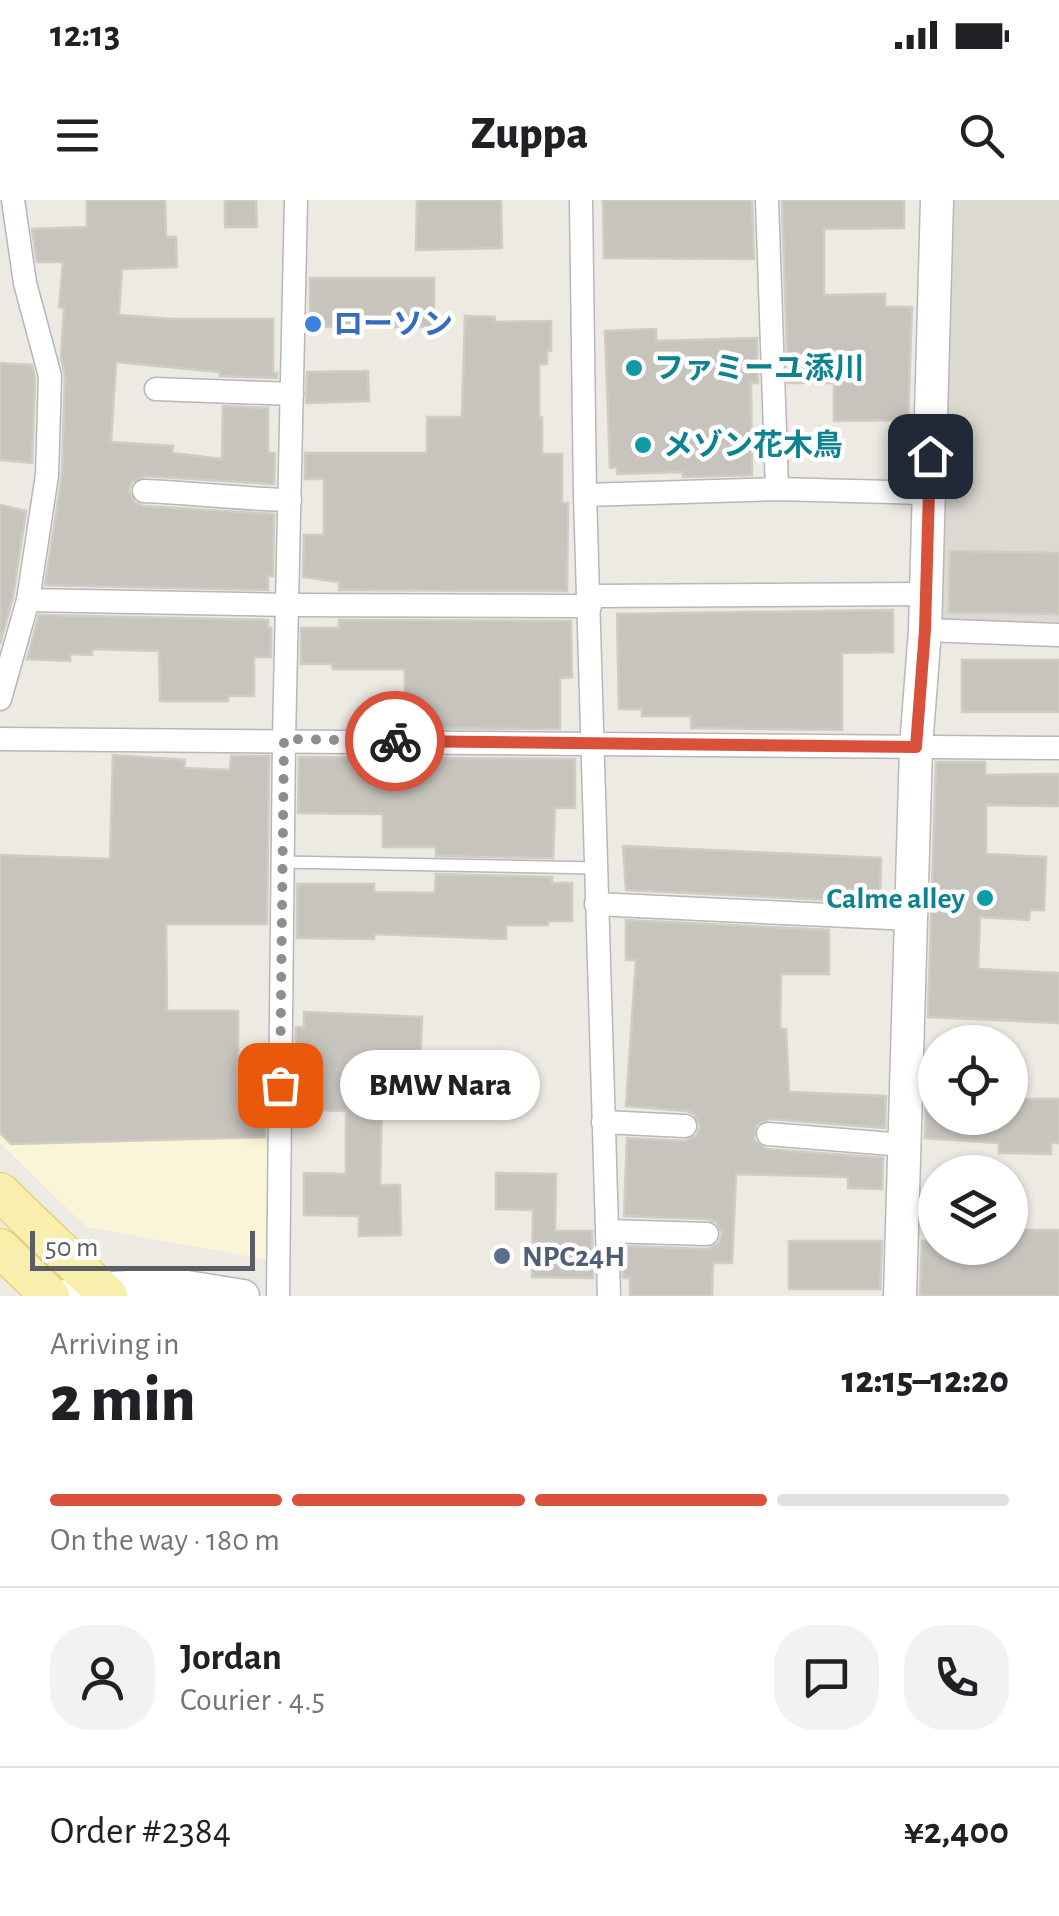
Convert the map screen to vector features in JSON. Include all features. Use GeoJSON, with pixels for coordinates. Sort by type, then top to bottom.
{"type":"FeatureCollection","features":[{"type":"Feature","properties":{"kind":"main road"},"geometry":{"type":"LineString","coordinates":[[0,1192],[92,1294]]}},
{"type":"Feature","properties":{"kind":"main road"},"geometry":{"type":"LineString","coordinates":[[0,1248],[50,1296]]}},
{"type":"Feature","properties":{"kind":"street"},"geometry":{"type":"LineString","coordinates":[[0,698],[28,600],[48,475],[50,376],[25,283],[13,200]]}},
{"type":"Feature","properties":{"kind":"street"},"geometry":{"type":"LineString","coordinates":[[278,1296],[284,739],[296,200]]}},
{"type":"Feature","properties":{"kind":"street"},"geometry":{"type":"LineString","coordinates":[[580,200],[609,1296]]}},
{"type":"Feature","properties":{"kind":"street"},"geometry":{"type":"LineString","coordinates":[[767,200],[777,489]]}},
{"type":"Feature","properties":{"kind":"street"},"geometry":{"type":"LineString","coordinates":[[900,1296],[916,747],[925,630],[936,200]]}},
{"type":"Feature","properties":{"kind":"street"},"geometry":{"type":"LineString","coordinates":[[156,389],[292,394]]}},
{"type":"Feature","properties":{"kind":"street"},"geometry":{"type":"LineString","coordinates":[[585,495],[777,489],[928,493]]}},
{"type":"Feature","properties":{"kind":"street"},"geometry":{"type":"LineString","coordinates":[[144,491],[290,500]]}},
{"type":"Feature","properties":{"kind":"street"},"geometry":{"type":"LineString","coordinates":[[28,600],[289,606],[924,594]]}},
{"type":"Feature","properties":{"kind":"street"},"geometry":{"type":"LineString","coordinates":[[925,630],[1059,635]]}},
{"type":"Feature","properties":{"kind":"street"},"geometry":{"type":"LineString","coordinates":[[0,739],[1059,748]]}},
{"type":"Feature","properties":{"kind":"street"},"geometry":{"type":"LineString","coordinates":[[596,904],[912,918]]}},
{"type":"Feature","properties":{"kind":"street"},"geometry":{"type":"LineString","coordinates":[[603,1122],[685,1126]]}},
{"type":"Feature","properties":{"kind":"street"},"geometry":{"type":"LineString","coordinates":[[768,1134],[904,1145]]}},
{"type":"Feature","properties":{"kind":"street"},"geometry":{"type":"LineString","coordinates":[[607,1231],[707,1234]]}},
{"type":"Feature","properties":{"kind":"street"},"geometry":{"type":"LineString","coordinates":[[92,1294],[168,1284],[226,1295]]}},
{"type":"Feature","properties":{"kind":"lane"},"geometry":{"type":"LineString","coordinates":[[282,862],[595,868]]}},
{"type":"Feature","properties":{"kind":"shaded area"},"geometry":{"type":"Polygon","coordinates":[[[949,200],[1059,200],[1059,622],[940,621],[949,200]]]}},
{"type":"Feature","properties":{"kind":"shaded area"},"geometry":{"type":"Polygon","coordinates":[[[271,1074],[268,1260],[86,1227],[0,1143],[0,1081],[271,1074]]]}},
{"type":"Feature","properties":{"kind":"building"},"geometry":{"type":"Polygon","coordinates":[[[87,200],[165,200],[166,237],[176,237],[177,267],[122,269],[119,315],[273,319],[273,373],[277,373],[277,378],[220,376],[220,372],[116,362],[111,442],[173,446],[172,453],[222,459],[223,406],[268,408],[268,453],[275,453],[274,484],[145,476],[132,482],[129,491],[135,503],[143,506],[274,514],[273,576],[268,576],[268,590],[45,585],[62,475],[64,308],[59,307],[63,262],[37,262],[32,229],[87,227],[87,200]]]}},
{"type":"Feature","properties":{"kind":"building"},"geometry":{"type":"Polygon","coordinates":[[[225,200],[256,200],[257,227],[225,227],[225,200]]]}},
{"type":"Feature","properties":{"kind":"building"},"geometry":{"type":"Polygon","coordinates":[[[417,200],[501,200],[502,248],[416,250],[417,200]]]}},
{"type":"Feature","properties":{"kind":"building"},"geometry":{"type":"Polygon","coordinates":[[[603,200],[752,200],[754,259],[604,258],[603,200]]]}},
{"type":"Feature","properties":{"kind":"building"},"geometry":{"type":"Polygon","coordinates":[[[782,200],[904,200],[904,228],[824,229],[824,295],[885,294],[885,307],[912,307],[908,420],[834,421],[834,383],[788,383],[782,200]]]}},
{"type":"Feature","properties":{"kind":"building"},"geometry":{"type":"Polygon","coordinates":[[[310,278],[434,278],[434,327],[310,327],[310,278]]]}},
{"type":"Feature","properties":{"kind":"building"},"geometry":{"type":"Polygon","coordinates":[[[465,316],[495,317],[495,322],[551,321],[551,351],[547,351],[547,364],[539,364],[539,417],[542,454],[562,454],[562,503],[568,503],[567,591],[339,590],[339,582],[303,577],[304,535],[324,535],[324,479],[305,479],[305,453],[427,453],[427,417],[462,417],[465,316]]]}},
{"type":"Feature","properties":{"kind":"building"},"geometry":{"type":"Polygon","coordinates":[[[656,329],[656,341],[757,338],[758,383],[751,383],[752,475],[617,474],[617,467],[610,468],[605,331],[656,329]]]}},
{"type":"Feature","properties":{"kind":"building"},"geometry":{"type":"Polygon","coordinates":[[[0,363],[32,365],[32,463],[0,460],[0,363]]]}},
{"type":"Feature","properties":{"kind":"building"},"geometry":{"type":"Polygon","coordinates":[[[368,371],[369,401],[306,403],[307,372],[368,371]]]}},
{"type":"Feature","properties":{"kind":"building"},"geometry":{"type":"Polygon","coordinates":[[[0,505],[26,511],[13,597],[0,644],[0,505]]]}},
{"type":"Feature","properties":{"kind":"building"},"geometry":{"type":"Polygon","coordinates":[[[950,551],[1059,553],[1059,614],[949,612],[950,551]]]}},
{"type":"Feature","properties":{"kind":"building"},"geometry":{"type":"Polygon","coordinates":[[[893,610],[893,652],[842,653],[842,730],[691,728],[691,716],[642,716],[642,709],[619,709],[617,614],[893,610]]]}},
{"type":"Feature","properties":{"kind":"building"},"geometry":{"type":"Polygon","coordinates":[[[39,615],[268,620],[271,657],[254,657],[254,696],[228,696],[228,701],[160,701],[159,651],[92,649],[92,655],[70,654],[70,661],[27,659],[39,615]]]}},
{"type":"Feature","properties":{"kind":"building"},"geometry":{"type":"Polygon","coordinates":[[[339,620],[571,621],[572,677],[560,678],[560,729],[426,728],[425,702],[405,702],[405,669],[333,669],[332,664],[301,664],[301,628],[339,628],[339,620]]]}},
{"type":"Feature","properties":{"kind":"building"},"geometry":{"type":"Polygon","coordinates":[[[962,660],[1059,660],[1059,712],[962,712],[962,660]]]}},
{"type":"Feature","properties":{"kind":"building"},"geometry":{"type":"Polygon","coordinates":[[[113,755],[185,760],[184,768],[230,770],[231,756],[269,756],[267,924],[166,924],[167,1011],[238,1011],[238,1084],[247,1084],[250,1098],[265,1098],[265,1137],[11,1144],[0,1133],[0,855],[110,859],[113,755]]]}},
{"type":"Feature","properties":{"kind":"building"},"geometry":{"type":"Polygon","coordinates":[[[299,757],[575,759],[575,808],[555,808],[553,858],[436,856],[436,847],[383,847],[383,814],[298,813],[299,757]]]}},
{"type":"Feature","properties":{"kind":"building"},"geometry":{"type":"Polygon","coordinates":[[[936,762],[985,762],[985,775],[1059,774],[1059,806],[986,805],[986,854],[1046,857],[1044,910],[1030,910],[1029,920],[980,917],[978,969],[1059,973],[1059,1023],[928,1017],[936,762]]]}},
{"type":"Feature","properties":{"kind":"building"},"geometry":{"type":"Polygon","coordinates":[[[623,846],[881,858],[880,899],[626,890],[623,846]]]}},
{"type":"Feature","properties":{"kind":"building"},"geometry":{"type":"Polygon","coordinates":[[[436,874],[552,877],[552,883],[572,883],[572,921],[506,925],[506,939],[374,934],[374,939],[297,938],[297,884],[374,884],[374,892],[435,893],[436,874]]]}},
{"type":"Feature","properties":{"kind":"building"},"geometry":{"type":"Polygon","coordinates":[[[626,920],[829,930],[829,974],[781,974],[780,1029],[786,1029],[789,1092],[886,1096],[885,1128],[769,1119],[756,1125],[754,1140],[766,1149],[883,1158],[882,1189],[848,1188],[848,1177],[736,1174],[732,1263],[713,1263],[712,1296],[630,1296],[630,1278],[623,1278],[623,1246],[708,1249],[719,1243],[722,1233],[716,1222],[707,1219],[624,1216],[627,1138],[685,1141],[697,1135],[700,1126],[694,1114],[687,1111],[626,1106],[636,960],[626,960],[626,920]]]}},
{"type":"Feature","properties":{"kind":"building"},"geometry":{"type":"Polygon","coordinates":[[[304,1012],[422,1017],[420,1063],[383,1062],[380,1185],[400,1185],[401,1235],[359,1236],[359,1216],[304,1215],[304,1173],[346,1174],[346,1111],[316,1110],[316,1096],[295,1095],[296,1027],[304,1027],[304,1012]]]}},
{"type":"Feature","properties":{"kind":"building"},"geometry":{"type":"Polygon","coordinates":[[[1028,1099],[1059,1099],[1059,1143],[1051,1143],[1051,1154],[999,1153],[999,1143],[925,1138],[1028,1135],[1028,1099]]]}},
{"type":"Feature","properties":{"kind":"building"},"geometry":{"type":"Polygon","coordinates":[[[496,1173],[556,1174],[555,1231],[592,1231],[593,1278],[532,1277],[533,1210],[496,1209],[496,1173]]]}},
{"type":"Feature","properties":{"kind":"building"},"geometry":{"type":"Polygon","coordinates":[[[1028,1230],[1059,1230],[1059,1296],[920,1296],[921,1265],[1028,1265],[1028,1230]]]}},
{"type":"Feature","properties":{"kind":"building"},"geometry":{"type":"Polygon","coordinates":[[[789,1241],[882,1241],[880,1289],[789,1289],[789,1241]]]}},
{"type":"Feature","properties":{"kind":"way so far"},"geometry":{"type":"LineString","coordinates":[[280,1085],[284,739],[395,741]]}},
{"type":"Feature","properties":{"kind":"place","name":"ローソン"},"geometry":{"type":"Point","coordinates":[313,324]}},
{"type":"Feature","properties":{"kind":"place","name":"ファミーユ添川"},"geometry":{"type":"Point","coordinates":[634,368]}},
{"type":"Feature","properties":{"kind":"place","name":"メゾン花木鳥"},"geometry":{"type":"Point","coordinates":[643,445]}},
{"type":"Feature","properties":{"kind":"place","name":"Calme alley"},"geometry":{"type":"Point","coordinates":[985,898]}},
{"type":"Feature","properties":{"kind":"place","name":"BMW Nara"},"geometry":{"type":"Point","coordinates":[280,1085]}},
{"type":"Feature","properties":{"kind":"place","name":"NPC24H"},"geometry":{"type":"Point","coordinates":[502,1256]}},
{"type":"Feature","properties":{"kind":"route"},"geometry":{"type":"LineString","coordinates":[[395,741],[916,747],[925,630],[930,456]]}}]}
